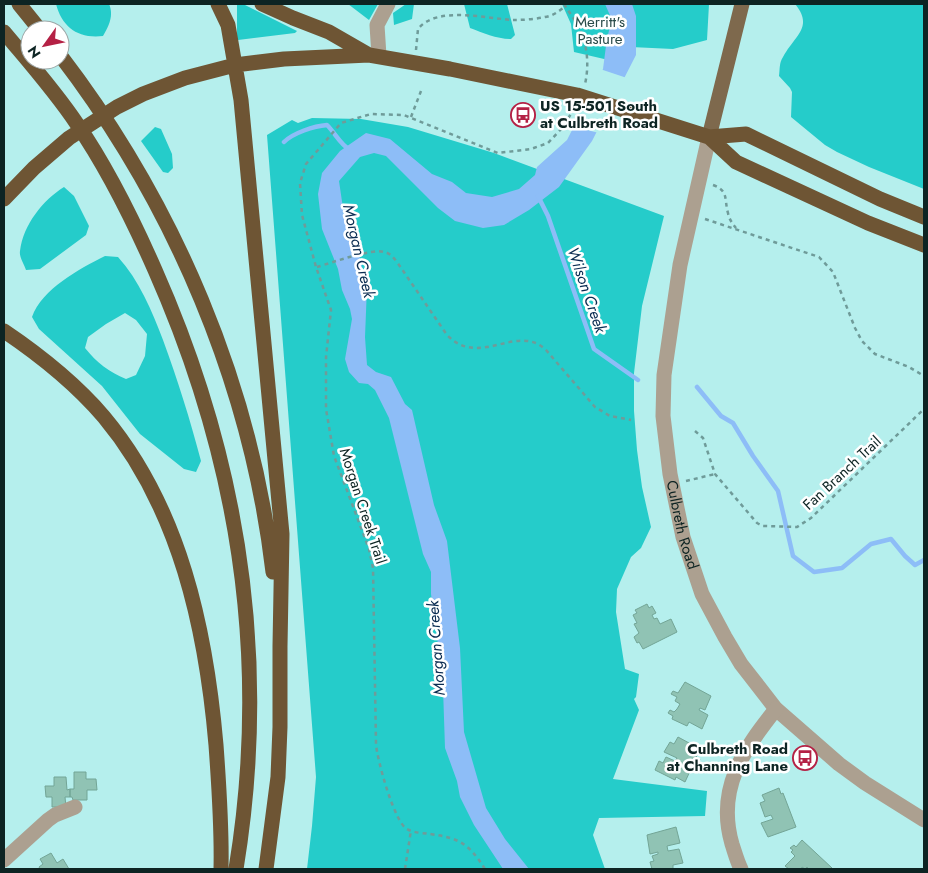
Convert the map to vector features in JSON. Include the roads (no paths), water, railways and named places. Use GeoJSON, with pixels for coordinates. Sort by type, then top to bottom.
{"type":"FeatureCollection","features":[{"type":"Feature","properties":{"kind":"highway"},"geometry":{"type":"LineString","coordinates":[[19,4],[32,20]]}},
{"type":"Feature","properties":{"kind":"highway"},"geometry":{"type":"LineString","coordinates":[[218,4],[228,25],[241,100],[282,534],[278,777],[266,869]]}},
{"type":"Feature","properties":{"kind":"highway"},"geometry":{"type":"LineString","coordinates":[[262,4],[328,32],[374,55]]}},
{"type":"Feature","properties":{"kind":"highway"},"geometry":{"type":"LineString","coordinates":[[4,32],[40,73],[77,124],[99,159],[136,228],[174,312],[204,399],[228,488],[242,572],[248,633],[250,731],[246,793],[236,869]]}},
{"type":"Feature","properties":{"kind":"highway"},"geometry":{"type":"LineString","coordinates":[[4,199],[34,168],[69,138],[117,106],[143,94],[185,78],[235,65],[284,59],[374,55],[596,101],[709,137],[746,134],[880,199],[924,217]]}},
{"type":"Feature","properties":{"kind":"highway"},"geometry":{"type":"LineString","coordinates":[[70,69],[107,120],[172,233],[202,297],[226,362],[256,468],[269,536],[280,646]]}},
{"type":"Feature","properties":{"kind":"highway"},"geometry":{"type":"LineString","coordinates":[[709,137],[736,162],[868,223],[924,245]]}},
{"type":"Feature","properties":{"kind":"highway"},"geometry":{"type":"LineString","coordinates":[[4,331],[40,356],[70,382],[104,417],[130,453],[151,488],[170,530],[184,569],[195,610],[212,705],[222,833],[221,869]]}},
{"type":"Feature","properties":{"kind":"main road"},"geometry":{"type":"LineString","coordinates":[[709,137],[742,4]]}},
{"type":"Feature","properties":{"kind":"street"},"geometry":{"type":"LineString","coordinates":[[374,55],[377,25],[388,4]]}},
{"type":"Feature","properties":{"kind":"street","name":"Culbreth Road"},"geometry":{"type":"LineString","coordinates":[[709,137],[679,273],[664,375],[663,416],[670,474],[683,537],[702,594],[725,637],[741,664],[776,709],[839,764],[924,820]]}},
{"type":"Feature","properties":{"kind":"street"},"geometry":{"type":"LineString","coordinates":[[741,869],[729,833],[727,808],[730,785],[738,763],[755,736],[776,709]]}},
{"type":"Feature","properties":{"kind":"street"},"geometry":{"type":"LineString","coordinates":[[4,860],[48,820],[75,807]]}},
{"type":"Feature","properties":{"kind":"waterway"},"geometry":{"type":"LineString","coordinates":[[284,142],[304,130],[327,125],[343,145],[349,149]]}},
{"type":"Feature","properties":{"kind":"waterway","name":"Wilson Creek"},"geometry":{"type":"LineString","coordinates":[[538,196],[548,216],[594,349],[638,380]]}},
{"type":"Feature","properties":{"kind":"waterway","name":"Wilson Creek"},"geometry":{"type":"LineString","coordinates":[[697,387],[721,416],[733,423],[753,456],[778,491],[793,556],[814,572],[842,568],[871,544],[891,539],[915,565],[924,560]]}},
{"type":"Feature","properties":{"kind":"place","name":"US 15-501 South at Culbreth Road"},"geometry":{"type":"Point","coordinates":[523,115]}},
{"type":"Feature","properties":{"kind":"place","name":"Culbreth Road at Channing Lane"},"geometry":{"type":"Point","coordinates":[805,758]}},
{"type":"Feature","properties":{"kind":"park label","name":"Merritt's Pasture"},"geometry":{"type":"Point","coordinates":[600,30]}},
{"type":"Feature","properties":{"kind":"water label","name":"Morgan Creek"},"geometry":{"type":"Point","coordinates":[359,251]}},
{"type":"Feature","properties":{"kind":"water label","name":"Morgan Creek"},"geometry":{"type":"Point","coordinates":[436,648]}}]}
